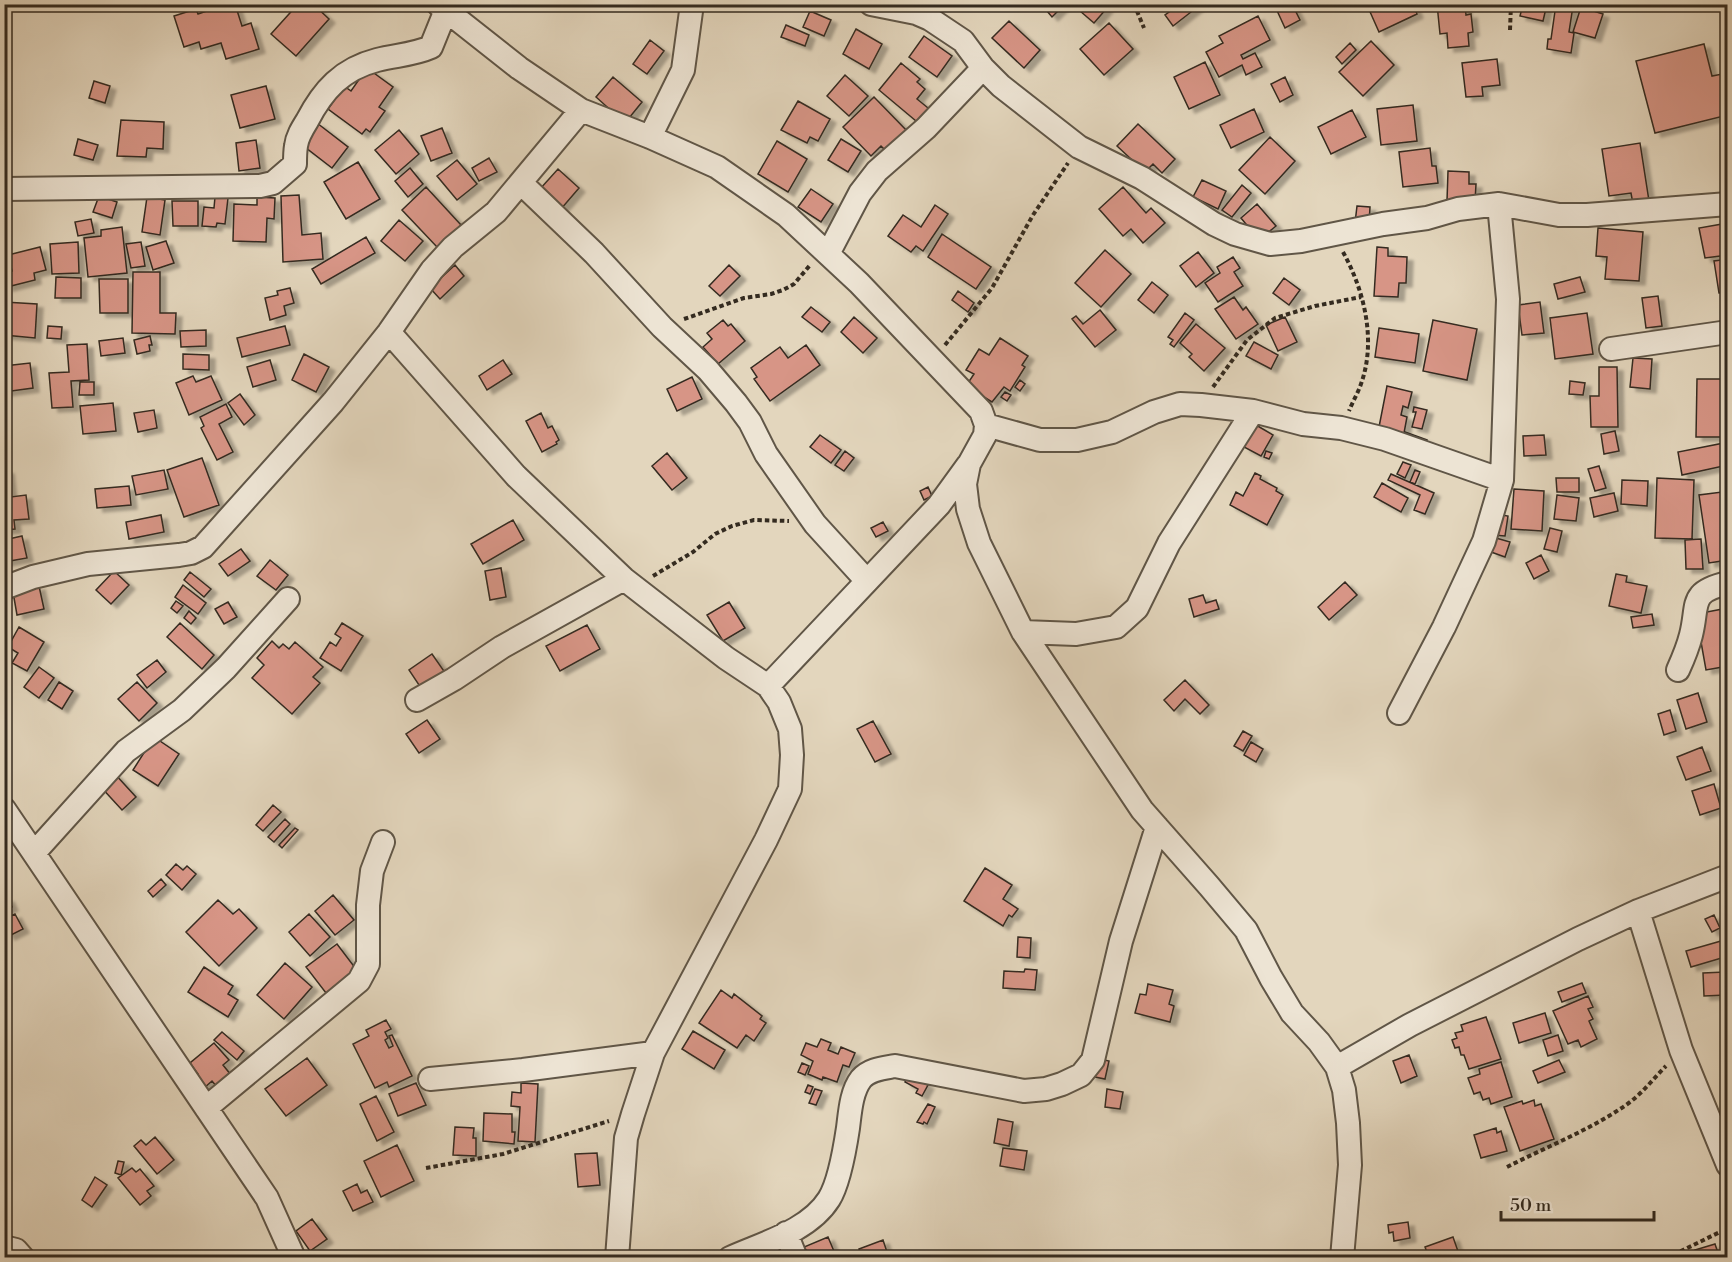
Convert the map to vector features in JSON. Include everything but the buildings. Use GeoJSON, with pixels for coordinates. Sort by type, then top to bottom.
{"type":"FeatureCollection","features":[{"type":"Feature","properties":{"kind":"street"},"geometry":{"type":"LineString","coordinates":[[650,137],[683,70],[692,4]]}},
{"type":"Feature","properties":{"kind":"street"},"geometry":{"type":"LineString","coordinates":[[871,4],[916,13],[930,19],[963,41],[983,68],[1001,86],[1079,147],[1142,178],[1235,234],[1270,244],[1301,242],[1383,224],[1427,218],[1458,209],[1499,204],[1559,215],[1587,215],[1728,204]]}},
{"type":"Feature","properties":{"kind":"street"},"geometry":{"type":"LineString","coordinates":[[4,189],[260,186],[273,183],[295,164],[299,134],[316,103],[332,84],[350,72],[377,60],[420,52],[431,46],[442,7],[519,68],[581,110],[717,167],[786,215],[859,283],[981,411],[986,425],[985,435],[969,464],[939,505],[768,686]]}},
{"type":"Feature","properties":{"kind":"street"},"geometry":{"type":"LineString","coordinates":[[825,252],[860,193],[878,171],[926,128],[983,68]]}},
{"type":"Feature","properties":{"kind":"street"},"geometry":{"type":"LineString","coordinates":[[4,588],[33,577],[88,564],[179,555],[203,548],[333,402],[389,332],[432,270],[453,247],[496,212],[581,110]]}},
{"type":"Feature","properties":{"kind":"street"},"geometry":{"type":"LineString","coordinates":[[521,183],[594,254],[662,327],[708,370],[750,422],[766,454],[815,524],[867,581]]}},
{"type":"Feature","properties":{"kind":"street"},"geometry":{"type":"LineString","coordinates":[[1399,713],[1444,627],[1484,541],[1502,480],[1508,299],[1499,204]]}},
{"type":"Feature","properties":{"kind":"street"},"geometry":{"type":"LineString","coordinates":[[389,332],[516,476],[629,583],[726,658],[768,686],[779,702],[790,729],[792,755],[790,789],[766,840],[653,1053],[633,1114],[626,1138],[617,1257]]}},
{"type":"Feature","properties":{"kind":"street"},"geometry":{"type":"LineString","coordinates":[[1611,350],[1728,332]]}},
{"type":"Feature","properties":{"kind":"street"},"geometry":{"type":"LineString","coordinates":[[986,425],[1040,440],[1077,440],[1112,432],[1154,412],[1180,404],[1201,405],[1253,411],[1303,424],[1341,428],[1385,439],[1502,480]]}},
{"type":"Feature","properties":{"kind":"street"},"geometry":{"type":"LineString","coordinates":[[1023,632],[1076,634],[1116,627],[1137,608],[1169,543],[1253,411]]}},
{"type":"Feature","properties":{"kind":"street"},"geometry":{"type":"LineString","coordinates":[[969,464],[965,484],[972,520],[1001,590],[1023,632],[1142,810],[1246,930],[1292,1012],[1319,1042],[1337,1067],[1344,1090],[1350,1165],[1342,1257]]}},
{"type":"Feature","properties":{"kind":"street"},"geometry":{"type":"LineString","coordinates":[[1678,670],[1692,632],[1696,600],[1705,591],[1728,582]]}},
{"type":"Feature","properties":{"kind":"street"},"geometry":{"type":"LineString","coordinates":[[417,700],[502,647],[629,583]]}},
{"type":"Feature","properties":{"kind":"street"},"geometry":{"type":"LineString","coordinates":[[34,853],[126,751],[182,710],[226,668],[288,599]]}},
{"type":"Feature","properties":{"kind":"street"},"geometry":{"type":"LineString","coordinates":[[4,809],[267,1198],[294,1257]]}},
{"type":"Feature","properties":{"kind":"street"},"geometry":{"type":"LineString","coordinates":[[730,1257],[786,1233],[815,1217],[830,1198],[845,1152],[852,1099],[861,1078],[875,1070],[895,1066],[1024,1091],[1046,1089],[1081,1075],[1093,1060],[1122,940],[1157,827]]}},
{"type":"Feature","properties":{"kind":"street"},"geometry":{"type":"LineString","coordinates":[[206,1108],[359,981],[368,964],[368,905],[372,871],[383,842]]}},
{"type":"Feature","properties":{"kind":"street"},"geometry":{"type":"LineString","coordinates":[[1337,1067],[1410,1025],[1638,911],[1728,876]]}},
{"type":"Feature","properties":{"kind":"street"},"geometry":{"type":"LineString","coordinates":[[1638,911],[1681,1050],[1728,1165]]}},
{"type":"Feature","properties":{"kind":"street"},"geometry":{"type":"LineString","coordinates":[[430,1079],[523,1070],[653,1053]]}},
{"type":"Feature","properties":{"kind":"street"},"geometry":{"type":"LineString","coordinates":[[786,1233],[796,1257]]}},
{"type":"Feature","properties":{"kind":"street"},"geometry":{"type":"LineString","coordinates":[[4,1247],[16,1250],[24,1257]]}},
{"type":"Feature","properties":{"kind":"path"},"geometry":{"type":"LineString","coordinates":[[1134,4],[1144,28]]}},
{"type":"Feature","properties":{"kind":"path"},"geometry":{"type":"LineString","coordinates":[[1510,30],[1511,4]]}},
{"type":"Feature","properties":{"kind":"path"},"geometry":{"type":"LineString","coordinates":[[933,359],[992,288],[1033,215],[1079,147]]}},
{"type":"Feature","properties":{"kind":"path"},"geometry":{"type":"LineString","coordinates":[[1333,235],[1349,264],[1361,297],[1369,333],[1363,380],[1341,428]]}},
{"type":"Feature","properties":{"kind":"path"},"geometry":{"type":"LineString","coordinates":[[662,327],[713,307],[783,290],[794,284],[825,252]]}},
{"type":"Feature","properties":{"kind":"path"},"geometry":{"type":"LineString","coordinates":[[1201,405],[1247,340],[1275,318],[1315,306],[1361,297]]}},
{"type":"Feature","properties":{"kind":"path"},"geometry":{"type":"LineString","coordinates":[[629,583],[665,570],[693,552],[714,534],[732,526],[754,520],[815,524]]}},
{"type":"Feature","properties":{"kind":"path"},"geometry":{"type":"LineString","coordinates":[[1507,1167],[1626,1105],[1640,1094],[1681,1050]]}},
{"type":"Feature","properties":{"kind":"path"},"geometry":{"type":"LineString","coordinates":[[426,1168],[503,1154],[633,1114]]}},
{"type":"Feature","properties":{"kind":"path"},"geometry":{"type":"LineString","coordinates":[[1667,1257],[1728,1228]]}}]}
